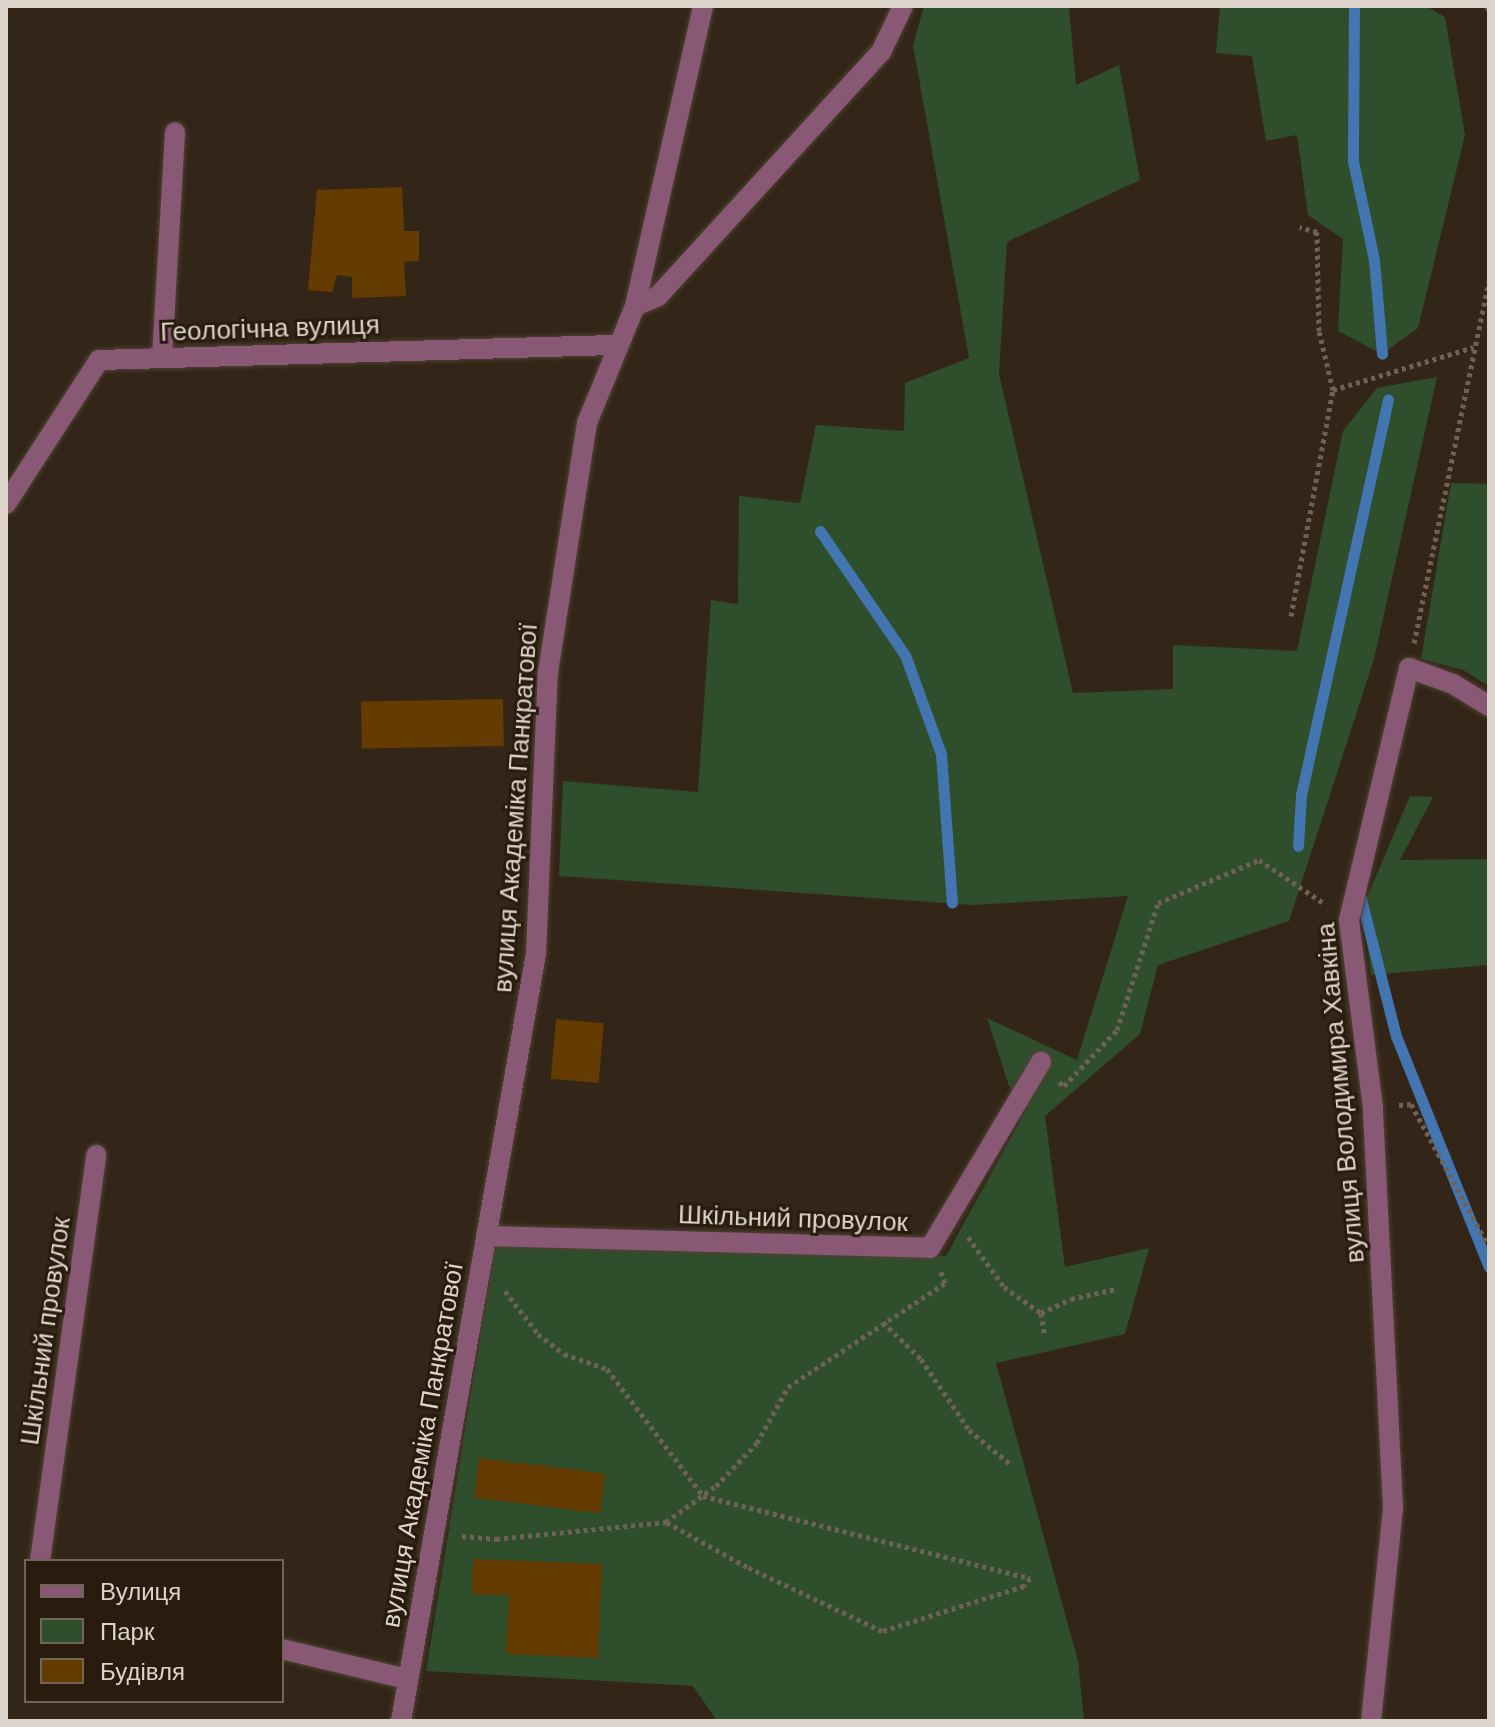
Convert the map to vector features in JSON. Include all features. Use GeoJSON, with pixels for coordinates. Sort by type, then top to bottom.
{"type":"FeatureCollection","features":[{"type":"Feature","properties":{"kind":"street","name":"вулиця Академіка Панкратової"},"geometry":{"type":"LineString","coordinates":[[401,1721],[536,954],[548,672],[587,423],[615,345],[635,306],[703,6]]}},
{"type":"Feature","properties":{"kind":"street"},"geometry":{"type":"LineString","coordinates":[[635,306],[658,296],[881,52],[903,6]]}},
{"type":"Feature","properties":{"kind":"street"},"geometry":{"type":"LineString","coordinates":[[162,358],[175,132]]}},
{"type":"Feature","properties":{"kind":"street","name":"Геологічна вулиця"},"geometry":{"type":"LineString","coordinates":[[6,504],[99,360],[615,345]]}},
{"type":"Feature","properties":{"kind":"street"},"geometry":{"type":"LineString","coordinates":[[1409,668],[1453,684],[1489,706]]}},
{"type":"Feature","properties":{"kind":"street","name":"вулиця Володимира Хавкіна"},"geometry":{"type":"LineString","coordinates":[[1371,1721],[1393,1507],[1373,1108],[1349,920],[1409,668]]}},
{"type":"Feature","properties":{"kind":"street","name":"Шкільний провулок"},"geometry":{"type":"LineString","coordinates":[[486,1236],[930,1248],[1041,1062]]}},
{"type":"Feature","properties":{"kind":"street","name":"Шкільний провулок"},"geometry":{"type":"LineString","coordinates":[[40,1559],[96,1155]]}},
{"type":"Feature","properties":{"kind":"street"},"geometry":{"type":"LineString","coordinates":[[284,1649],[407,1679]]}},
{"type":"Feature","properties":{"kind":"path"},"geometry":{"type":"LineString","coordinates":[[1291,616],[1333,390],[1319,331],[1317,232],[1300,227]]}},
{"type":"Feature","properties":{"kind":"path"},"geometry":{"type":"LineString","coordinates":[[1409,668],[1489,281]]}},
{"type":"Feature","properties":{"kind":"path"},"geometry":{"type":"LineString","coordinates":[[1333,390],[1474,347]]}},
{"type":"Feature","properties":{"kind":"path"},"geometry":{"type":"LineString","coordinates":[[1041,1062],[1064,1086],[1117,1030],[1158,903],[1259,860],[1349,920]]}},
{"type":"Feature","properties":{"kind":"path"},"geometry":{"type":"LineString","coordinates":[[1373,1108],[1411,1104],[1489,1247]]}},
{"type":"Feature","properties":{"kind":"path"},"geometry":{"type":"LineString","coordinates":[[950,1215],[1004,1287],[1041,1313],[1045,1337]]}},
{"type":"Feature","properties":{"kind":"path"},"geometry":{"type":"LineString","coordinates":[[433,1533],[496,1539],[666,1522],[703,1496],[757,1443],[788,1387],[945,1283],[930,1248]]}},
{"type":"Feature","properties":{"kind":"path"},"geometry":{"type":"LineString","coordinates":[[480,1277],[514,1295],[538,1334],[564,1354],[607,1369],[703,1496],[1030,1578],[1024,1586],[882,1631],[747,1567],[666,1522]]}},
{"type":"Feature","properties":{"kind":"path"},"geometry":{"type":"LineString","coordinates":[[1041,1313],[1116,1289]]}},
{"type":"Feature","properties":{"kind":"path"},"geometry":{"type":"LineString","coordinates":[[883,1322],[921,1359],[969,1430],[1009,1463]]}},
{"type":"Feature","properties":{"kind":"green space"},"geometry":{"type":"Polygon","coordinates":[[[924,6],[1069,6],[1076,85],[1119,65],[1140,180],[1007,242],[999,374],[1073,693],[1173,689],[1173,645],[1297,651],[1343,431],[1377,388],[1437,377],[1374,659],[1289,921],[1158,965],[1140,1034],[1045,1116],[1065,1267],[1149,1248],[1125,1334],[996,1363],[1078,1661],[1084,1721],[717,1721],[693,1686],[426,1671],[495,1245],[946,1256],[1027,1108],[1009,1086],[987,1018],[1077,1060],[1128,896],[973,905],[559,876],[563,781],[698,792],[711,600],[738,604],[739,496],[800,503],[816,425],[904,431],[905,383],[969,358],[913,45],[924,6]]]}},
{"type":"Feature","properties":{"kind":"green space"},"geometry":{"type":"Polygon","coordinates":[[[1220,6],[1426,6],[1445,17],[1465,135],[1418,328],[1382,354],[1338,331],[1343,239],[1308,215],[1297,135],[1266,141],[1252,56],[1216,53],[1220,6]]]}},
{"type":"Feature","properties":{"kind":"green space"},"geometry":{"type":"Polygon","coordinates":[[[1451,483],[1489,484],[1489,686],[1463,670],[1421,659],[1451,483]]]}},
{"type":"Feature","properties":{"kind":"green space"},"geometry":{"type":"Polygon","coordinates":[[[1410,796],[1433,797],[1400,860],[1489,859],[1489,965],[1371,975],[1363,907],[1410,796]]]}},
{"type":"Feature","properties":{"kind":"building"},"geometry":{"type":"Polygon","coordinates":[[[402,187],[404,231],[419,231],[419,261],[404,262],[406,296],[352,298],[352,277],[337,275],[332,292],[308,290],[317,190],[402,187]]]}},
{"type":"Feature","properties":{"kind":"building"},"geometry":{"type":"Polygon","coordinates":[[[503,699],[504,746],[362,748],[361,701],[503,699]]]}},
{"type":"Feature","properties":{"kind":"building"},"geometry":{"type":"Polygon","coordinates":[[[556,1019],[604,1023],[599,1083],[551,1079],[556,1019]]]}},
{"type":"Feature","properties":{"kind":"building"},"geometry":{"type":"Polygon","coordinates":[[[479,1458],[605,1473],[600,1513],[474,1498],[479,1458]]]}},
{"type":"Feature","properties":{"kind":"building"},"geometry":{"type":"Polygon","coordinates":[[[473,1559],[602,1564],[598,1658],[506,1654],[509,1595],[472,1594],[473,1559]]]}},
{"type":"Feature","properties":{"kind":"waterway"},"geometry":{"type":"LineString","coordinates":[[1354,6],[1353,161],[1374,260],[1382,354]]}},
{"type":"Feature","properties":{"kind":"waterway"},"geometry":{"type":"LineString","coordinates":[[1298,846],[1301,795],[1388,399]]}},
{"type":"Feature","properties":{"kind":"waterway"},"geometry":{"type":"LineString","coordinates":[[820,531],[905,655],[941,754],[952,903]]}},
{"type":"Feature","properties":{"kind":"waterway"},"geometry":{"type":"LineString","coordinates":[[1359,891],[1396,1036],[1489,1267]]}}]}
